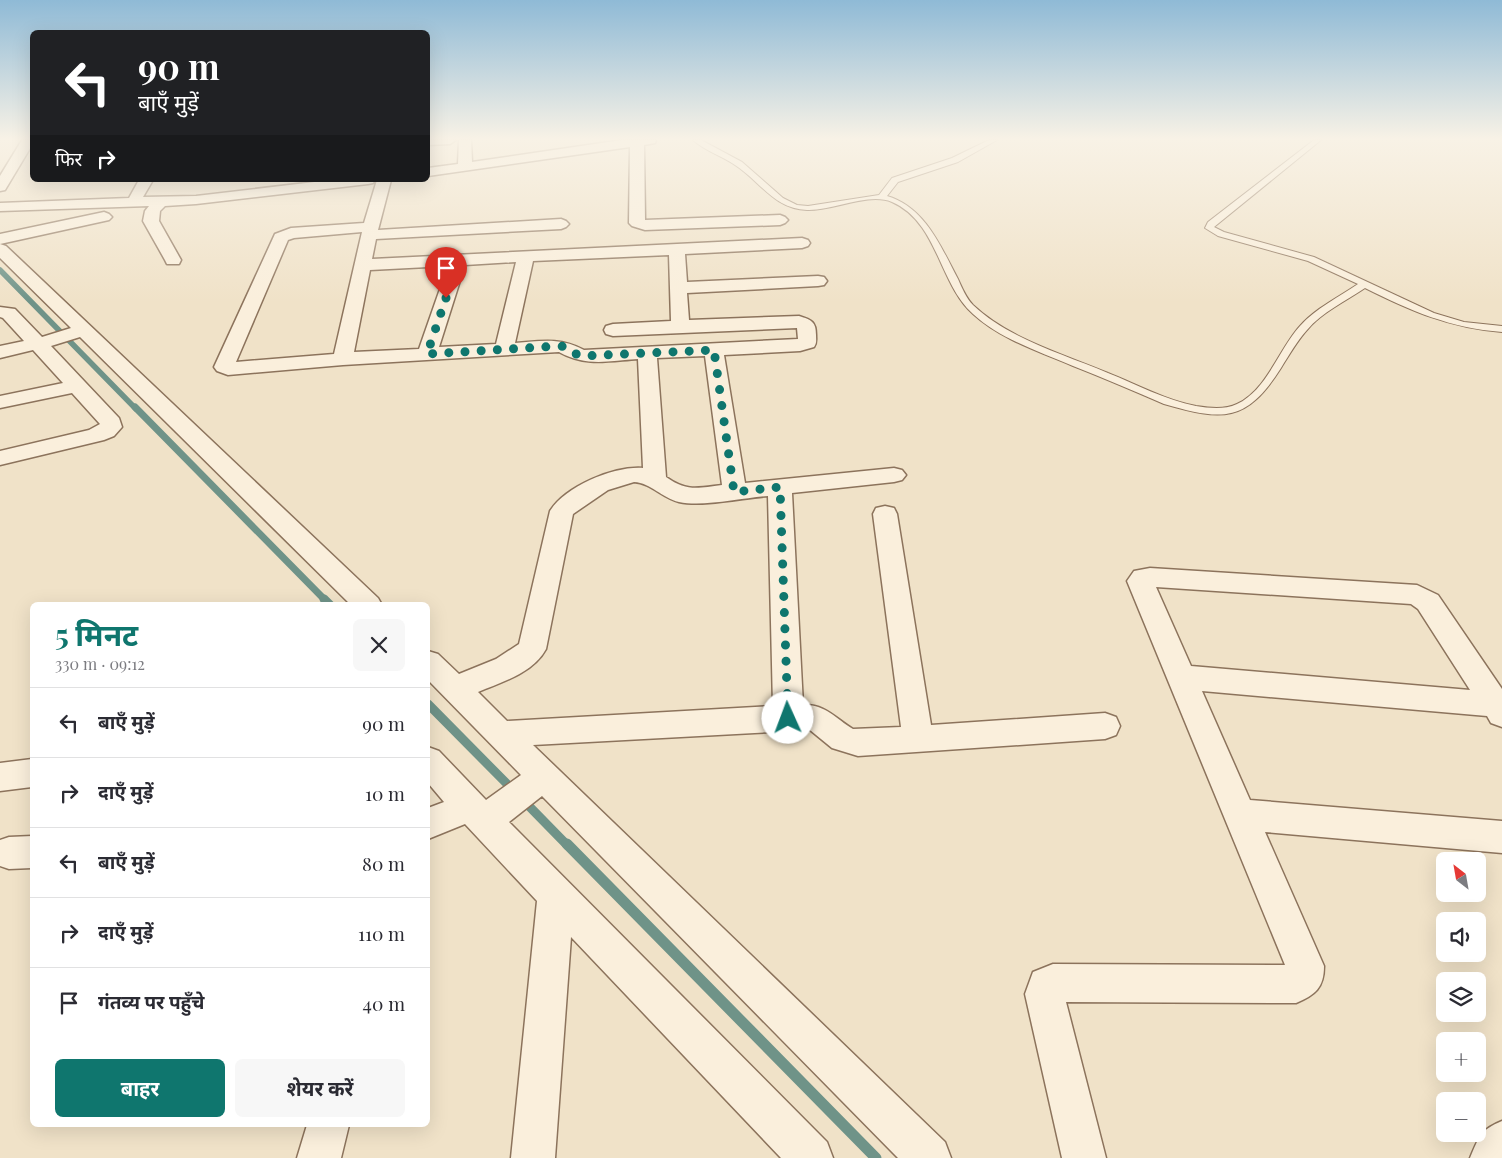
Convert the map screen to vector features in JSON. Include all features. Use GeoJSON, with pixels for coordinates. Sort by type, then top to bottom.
{"type":"FeatureCollection","features":[{"type":"Feature","properties":{"kind":"street"},"geometry":{"type":"LineString","coordinates":[[133,203],[138,194]]}},
{"type":"Feature","properties":{"kind":"street"},"geometry":{"type":"LineString","coordinates":[[0,239],[157,207],[257,194]]}},
{"type":"Feature","properties":{"kind":"street"},"geometry":{"type":"LineString","coordinates":[[343,359],[362,265],[380,194]]}},
{"type":"Feature","properties":{"kind":"street"},"geometry":{"type":"LineString","coordinates":[[639,194],[637,223],[645,225],[780,220]]}},
{"type":"Feature","properties":{"kind":"street"},"geometry":{"type":"LineString","coordinates":[[0,207],[133,203],[157,207]]}},
{"type":"Feature","properties":{"kind":"street"},"geometry":{"type":"LineString","coordinates":[[157,207],[151,221],[174,260]]}},
{"type":"Feature","properties":{"kind":"street"},"geometry":{"type":"LineString","coordinates":[[560,224],[291,233],[281,237],[224,367],[228,369],[343,359],[563,346],[583,356],[804,345],[808,341],[807,325],[799,322],[613,330]]}},
{"type":"Feature","properties":{"kind":"street"},"geometry":{"type":"LineString","coordinates":[[362,265],[802,243]]}},
{"type":"Feature","properties":{"kind":"street"},"geometry":{"type":"LineString","coordinates":[[0,249],[62,337],[365,602]]}},
{"type":"Feature","properties":{"kind":"street"},"geometry":{"type":"LineString","coordinates":[[677,250],[680,326]]}},
{"type":"Feature","properties":{"kind":"street"},"geometry":{"type":"LineString","coordinates":[[504,350],[525,258]]}},
{"type":"Feature","properties":{"kind":"street"},"geometry":{"type":"LineString","coordinates":[[427,354],[458,261]]}},
{"type":"Feature","properties":{"kind":"street"},"geometry":{"type":"LineString","coordinates":[[679,288],[818,281]]}},
{"type":"Feature","properties":{"kind":"street"},"geometry":{"type":"LineString","coordinates":[[0,312],[9,313],[62,337],[76,386],[111,423],[111,427],[106,432],[0,458]]}},
{"type":"Feature","properties":{"kind":"street"},"geometry":{"type":"LineString","coordinates":[[0,352],[62,337]]}},
{"type":"Feature","properties":{"kind":"street"},"geometry":{"type":"LineString","coordinates":[[714,350],[734,492]]}},
{"type":"Feature","properties":{"kind":"street"},"geometry":{"type":"LineString","coordinates":[[646,353],[655,479]]}},
{"type":"Feature","properties":{"kind":"street"},"geometry":{"type":"LineString","coordinates":[[0,402],[76,386]]}},
{"type":"Feature","properties":{"kind":"street"},"geometry":{"type":"LineString","coordinates":[[454,689],[526,657],[532,649],[562,511],[571,502],[587,492],[614,479],[630,475],[644,475],[655,479],[670,491],[680,495],[693,496],[894,475]]}},
{"type":"Feature","properties":{"kind":"street"},"geometry":{"type":"LineString","coordinates":[[780,487],[788,718]]}},
{"type":"Feature","properties":{"kind":"street"},"geometry":{"type":"LineString","coordinates":[[885,514],[918,739]]}},
{"type":"Feature","properties":{"kind":"street"},"geometry":{"type":"LineString","coordinates":[[1084,1158],[1044,994],[1046,985],[1052,983],[1296,984],[1302,981],[1305,976],[1305,966],[1140,586],[1140,581],[1143,578],[1150,577],[1417,595],[1428,602],[1499,709]]}},
{"type":"Feature","properties":{"kind":"street"},"geometry":{"type":"LineString","coordinates":[[430,664],[500,734],[506,800],[556,895],[657,1002],[811,1158]]}},
{"type":"Feature","properties":{"kind":"street"},"geometry":{"type":"LineString","coordinates":[[1180,677],[1499,709]]}},
{"type":"Feature","properties":{"kind":"street"},"geometry":{"type":"LineString","coordinates":[[500,734],[812,717],[821,720],[838,737],[847,742],[1105,726]]}},
{"type":"Feature","properties":{"kind":"street"},"geometry":{"type":"LineString","coordinates":[[430,761],[506,800],[929,1158]]}},
{"type":"Feature","properties":{"kind":"street"},"geometry":{"type":"LineString","coordinates":[[0,777],[30,773]]}},
{"type":"Feature","properties":{"kind":"street"},"geometry":{"type":"LineString","coordinates":[[430,823],[506,800]]}},
{"type":"Feature","properties":{"kind":"street"},"geometry":{"type":"LineString","coordinates":[[1239,814],[1502,837]]}},
{"type":"Feature","properties":{"kind":"street"},"geometry":{"type":"LineString","coordinates":[[533,1158],[556,895]]}},
{"type":"Feature","properties":{"kind":"street"},"geometry":{"type":"LineString","coordinates":[[319,1158],[327,1127]]}},
{"type":"Feature","properties":{"kind":"street"},"geometry":{"type":"LineString","coordinates":[[1492,1158],[1502,1143]]}},
{"type":"Feature","properties":{"kind":"lane"},"geometry":{"type":"LineString","coordinates":[[772,194],[783,202],[795,206],[813,208],[882,197],[896,201],[912,212],[931,236],[967,303],[982,318],[1022,340],[1168,402],[1191,409],[1220,412],[1242,406],[1257,393],[1303,328],[1324,311],[1365,284]]}},
{"type":"Feature","properties":{"kind":"lane"},"geometry":{"type":"LineString","coordinates":[[1252,194],[1211,224],[1210,228],[1220,234],[1311,259],[1422,313],[1442,320],[1463,325],[1502,328]]}},
{"type":"Feature","properties":{"kind":"waterway"},"geometry":{"type":"LineString","coordinates":[[0,270],[136,409]]}},
{"type":"Feature","properties":{"kind":"waterway"},"geometry":{"type":"LineString","coordinates":[[135,407],[325,600]]}},
{"type":"Feature","properties":{"kind":"waterway"},"geometry":{"type":"LineString","coordinates":[[430,706],[514,791]]}},
{"type":"Feature","properties":{"kind":"waterway"},"geometry":{"type":"LineString","coordinates":[[522,799],[568,846]]}},
{"type":"Feature","properties":{"kind":"waterway"},"geometry":{"type":"LineString","coordinates":[[567,844],[876,1158]]}},
{"type":"Feature","properties":{"kind":"route"},"geometry":{"type":"LineString","coordinates":[[446,298],[427,354],[560,346],[571,349],[579,356],[714,350],[734,492],[780,487],[788,718]]}}]}
